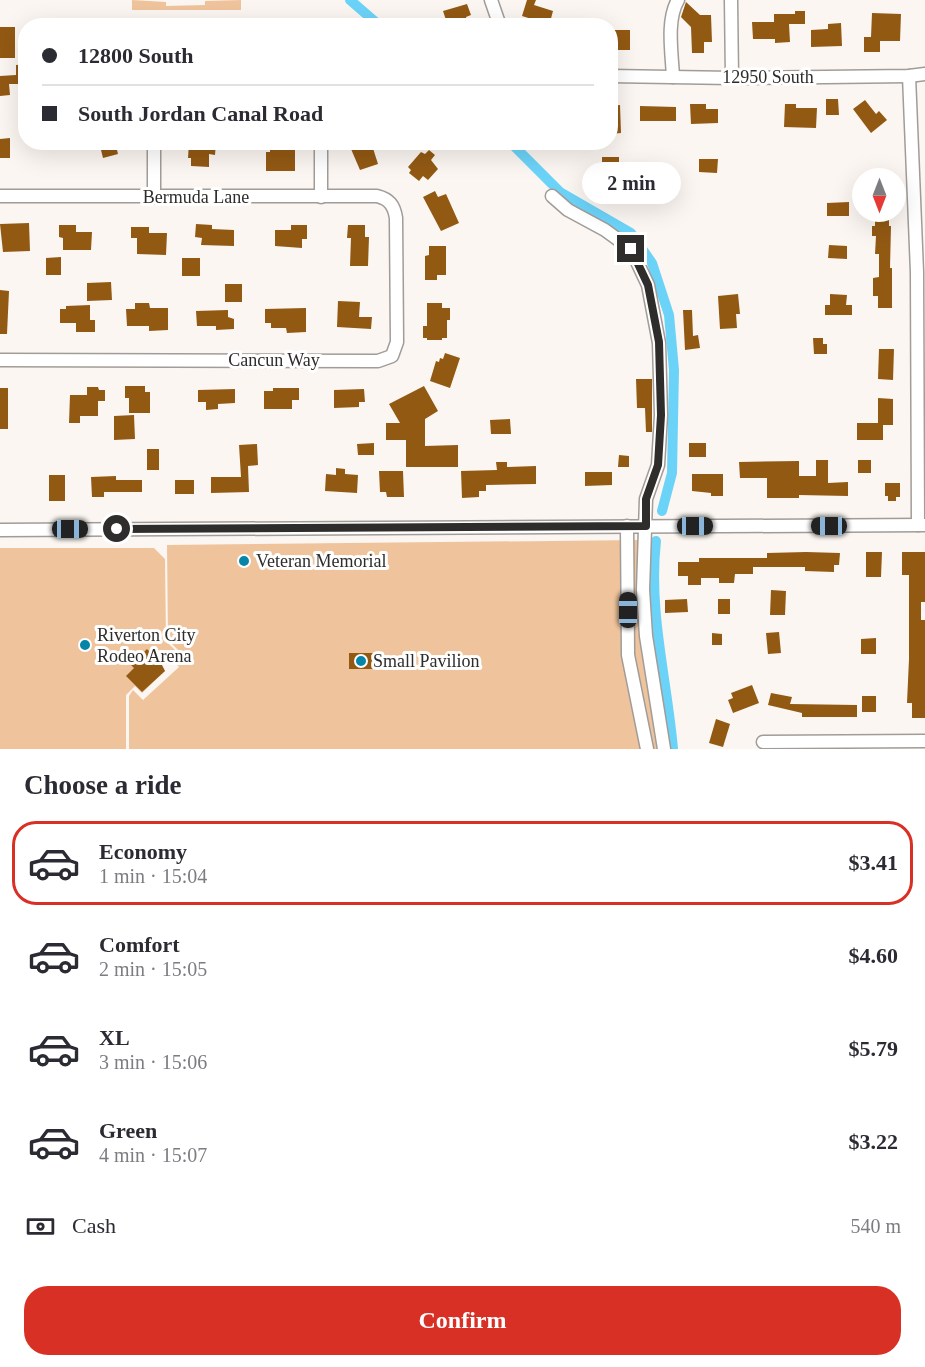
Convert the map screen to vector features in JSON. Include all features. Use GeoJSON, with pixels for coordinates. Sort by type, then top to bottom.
{"type":"FeatureCollection","features":[{"type":"Feature","properties":{"kind":"street"},"geometry":{"type":"LineString","coordinates":[[491,0],[497,18]]}},
{"type":"Feature","properties":{"kind":"street"},"geometry":{"type":"LineString","coordinates":[[673,77],[672,26],[674,7],[678,0]]}},
{"type":"Feature","properties":{"kind":"street"},"geometry":{"type":"LineString","coordinates":[[731,0],[732,78]]}},
{"type":"Feature","properties":{"kind":"street","name":"12950 South"},"geometry":{"type":"LineString","coordinates":[[618,76],[732,78],[925,74]]}},
{"type":"Feature","properties":{"kind":"street"},"geometry":{"type":"LineString","coordinates":[[0,530],[922,525],[917,272],[909,76]]}},
{"type":"Feature","properties":{"kind":"street"},"geometry":{"type":"LineString","coordinates":[[154,150],[154,197]]}},
{"type":"Feature","properties":{"kind":"street"},"geometry":{"type":"LineString","coordinates":[[321,150],[321,196]]}},
{"type":"Feature","properties":{"kind":"street","name":"Bermuda Lane"},"geometry":{"type":"LineString","coordinates":[[0,196],[376,196],[391,203]]}},
{"type":"Feature","properties":{"kind":"street"},"geometry":{"type":"LineString","coordinates":[[552,196],[568,210],[605,230],[631,249],[648,285],[659,342],[661,415],[658,465],[646,499],[643,590],[646,636],[664,749]]}},
{"type":"Feature","properties":{"kind":"street","name":"Cancun Way"},"geometry":{"type":"LineString","coordinates":[[0,360],[378,361],[386,359],[392,356],[397,342],[396,218],[391,203]]}},
{"type":"Feature","properties":{"kind":"street"},"geometry":{"type":"LineString","coordinates":[[627,526],[628,655],[647,749]]}},
{"type":"Feature","properties":{"kind":"street"},"geometry":{"type":"LineString","coordinates":[[763,742],[925,741]]}},
{"type":"Feature","properties":{"kind":"shaded area"},"geometry":{"type":"Polygon","coordinates":[[[132,0],[166,2],[166,6],[205,5],[205,1],[241,0],[241,10],[132,10],[132,0]]]}},
{"type":"Feature","properties":{"kind":"shaded area"},"geometry":{"type":"Polygon","coordinates":[[[639,540],[661,749],[129,749],[129,696],[133,690],[143,700],[179,667],[171,657],[178,650],[168,640],[167,545],[639,540]]]}},
{"type":"Feature","properties":{"kind":"shaded area","name":"Riverton City Rodeo Arena"},"geometry":{"type":"Polygon","coordinates":[[[0,548],[154,548],[165,559],[166,641],[175,650],[160,664],[165,671],[142,693],[135,686],[126,695],[126,749],[0,749],[0,548]]]}},
{"type":"Feature","properties":{"kind":"building"},"geometry":{"type":"Polygon","coordinates":[[[527,0],[536,0],[534,5],[553,11],[551,18],[522,16],[527,0]]]}},
{"type":"Feature","properties":{"kind":"building"},"geometry":{"type":"Polygon","coordinates":[[[686,2],[700,15],[711,15],[712,42],[704,42],[704,53],[692,53],[691,27],[681,17],[686,2]]]}},
{"type":"Feature","properties":{"kind":"building"},"geometry":{"type":"Polygon","coordinates":[[[467,4],[471,15],[466,18],[445,18],[443,11],[467,4]]]}},
{"type":"Feature","properties":{"kind":"building"},"geometry":{"type":"Polygon","coordinates":[[[795,11],[805,11],[805,24],[789,24],[790,42],[775,43],[775,39],[753,39],[752,22],[774,22],[774,14],[795,14],[795,11]]]}},
{"type":"Feature","properties":{"kind":"building"},"geometry":{"type":"Polygon","coordinates":[[[872,13],[901,14],[900,41],[880,41],[880,52],[864,52],[864,37],[871,37],[872,13]]]}},
{"type":"Feature","properties":{"kind":"building"},"geometry":{"type":"Polygon","coordinates":[[[841,23],[842,46],[811,47],[811,30],[828,29],[828,24],[841,23]]]}},
{"type":"Feature","properties":{"kind":"building"},"geometry":{"type":"Polygon","coordinates":[[[0,27],[15,27],[15,58],[0,58],[0,27]]]}},
{"type":"Feature","properties":{"kind":"building"},"geometry":{"type":"Polygon","coordinates":[[[618,30],[630,30],[630,50],[618,50],[618,30]]]}},
{"type":"Feature","properties":{"kind":"building"},"geometry":{"type":"Polygon","coordinates":[[[16,65],[18,65],[18,84],[9,84],[10,95],[0,96],[0,76],[16,75],[16,65]]]}},
{"type":"Feature","properties":{"kind":"building"},"geometry":{"type":"Polygon","coordinates":[[[826,99],[838,99],[839,115],[826,115],[826,99]]]}},
{"type":"Feature","properties":{"kind":"building"},"geometry":{"type":"Polygon","coordinates":[[[865,100],[876,114],[879,111],[887,120],[871,133],[853,109],[865,100]]]}},
{"type":"Feature","properties":{"kind":"building"},"geometry":{"type":"Polygon","coordinates":[[[690,104],[706,104],[706,109],[718,109],[718,123],[691,124],[690,104]]]}},
{"type":"Feature","properties":{"kind":"building"},"geometry":{"type":"Polygon","coordinates":[[[785,104],[796,104],[796,108],[817,108],[816,128],[784,127],[785,104]]]}},
{"type":"Feature","properties":{"kind":"building"},"geometry":{"type":"Polygon","coordinates":[[[618,105],[620,105],[621,133],[618,133],[618,105]]]}},
{"type":"Feature","properties":{"kind":"building"},"geometry":{"type":"Polygon","coordinates":[[[640,106],[676,107],[676,121],[640,121],[640,106]]]}},
{"type":"Feature","properties":{"kind":"building"},"geometry":{"type":"Polygon","coordinates":[[[10,138],[10,158],[0,158],[0,139],[10,138]]]}},
{"type":"Feature","properties":{"kind":"building"},"geometry":{"type":"Polygon","coordinates":[[[101,150],[117,150],[118,154],[103,158],[101,150]]]}},
{"type":"Feature","properties":{"kind":"building"},"geometry":{"type":"Polygon","coordinates":[[[188,150],[215,150],[215,155],[209,154],[209,167],[191,166],[191,158],[188,158],[188,150]]]}},
{"type":"Feature","properties":{"kind":"building"},"geometry":{"type":"Polygon","coordinates":[[[270,150],[295,150],[295,171],[266,171],[266,152],[270,150]]]}},
{"type":"Feature","properties":{"kind":"building"},"geometry":{"type":"Polygon","coordinates":[[[351,150],[374,150],[378,164],[360,170],[351,150]]]}},
{"type":"Feature","properties":{"kind":"building"},"geometry":{"type":"Polygon","coordinates":[[[429,150],[435,155],[431,160],[438,169],[428,180],[423,176],[419,181],[409,173],[411,170],[408,167],[421,152],[425,154],[429,150]]]}},
{"type":"Feature","properties":{"kind":"building"},"geometry":{"type":"Polygon","coordinates":[[[602,157],[619,157],[619,173],[602,173],[602,157]]]}},
{"type":"Feature","properties":{"kind":"building"},"geometry":{"type":"Polygon","coordinates":[[[699,159],[718,159],[717,173],[699,172],[699,159]]]}},
{"type":"Feature","properties":{"kind":"building"},"geometry":{"type":"Polygon","coordinates":[[[435,191],[438,197],[446,194],[459,223],[441,231],[423,197],[435,191]]]}},
{"type":"Feature","properties":{"kind":"building"},"geometry":{"type":"Polygon","coordinates":[[[849,202],[849,216],[827,216],[827,203],[849,202]]]}},
{"type":"Feature","properties":{"kind":"building"},"geometry":{"type":"Polygon","coordinates":[[[875,222],[889,222],[891,226],[892,308],[878,308],[878,296],[873,296],[873,278],[879,277],[879,254],[875,254],[876,236],[872,236],[872,226],[875,226],[875,222]]]}},
{"type":"Feature","properties":{"kind":"building"},"geometry":{"type":"Polygon","coordinates":[[[29,223],[30,251],[3,252],[0,224],[29,223]]]}},
{"type":"Feature","properties":{"kind":"building"},"geometry":{"type":"Polygon","coordinates":[[[196,224],[212,225],[212,229],[234,230],[234,246],[201,245],[202,238],[195,237],[196,224]]]}},
{"type":"Feature","properties":{"kind":"building"},"geometry":{"type":"Polygon","coordinates":[[[59,225],[76,225],[76,232],[92,232],[91,250],[63,250],[63,238],[59,237],[59,225]]]}},
{"type":"Feature","properties":{"kind":"building"},"geometry":{"type":"Polygon","coordinates":[[[291,225],[307,225],[307,239],[302,239],[302,248],[275,246],[275,230],[291,230],[291,225]]]}},
{"type":"Feature","properties":{"kind":"building"},"geometry":{"type":"Polygon","coordinates":[[[348,225],[365,225],[365,237],[369,237],[368,266],[350,266],[351,238],[347,238],[348,225]]]}},
{"type":"Feature","properties":{"kind":"building"},"geometry":{"type":"Polygon","coordinates":[[[131,227],[149,227],[149,233],[167,233],[166,255],[137,254],[137,238],[131,238],[131,227]]]}},
{"type":"Feature","properties":{"kind":"building"},"geometry":{"type":"Polygon","coordinates":[[[829,245],[847,246],[847,259],[828,258],[829,245]]]}},
{"type":"Feature","properties":{"kind":"building"},"geometry":{"type":"Polygon","coordinates":[[[429,246],[446,246],[446,275],[437,275],[437,280],[425,280],[425,256],[429,255],[429,246]]]}},
{"type":"Feature","properties":{"kind":"building"},"geometry":{"type":"Polygon","coordinates":[[[61,257],[61,275],[46,275],[46,258],[61,257]]]}},
{"type":"Feature","properties":{"kind":"building"},"geometry":{"type":"Polygon","coordinates":[[[182,258],[200,258],[200,276],[182,276],[182,258]]]}},
{"type":"Feature","properties":{"kind":"building"},"geometry":{"type":"Polygon","coordinates":[[[111,282],[112,300],[87,301],[87,283],[111,282]]]}},
{"type":"Feature","properties":{"kind":"building"},"geometry":{"type":"Polygon","coordinates":[[[225,284],[242,284],[242,302],[225,302],[225,284]]]}},
{"type":"Feature","properties":{"kind":"building"},"geometry":{"type":"Polygon","coordinates":[[[0,290],[9,291],[7,334],[0,334],[0,290]]]}},
{"type":"Feature","properties":{"kind":"building"},"geometry":{"type":"Polygon","coordinates":[[[738,294],[740,314],[736,314],[737,328],[720,329],[718,296],[738,294]]]}},
{"type":"Feature","properties":{"kind":"building"},"geometry":{"type":"Polygon","coordinates":[[[830,294],[847,295],[846,305],[852,305],[852,315],[825,315],[825,305],[830,305],[830,294]]]}},
{"type":"Feature","properties":{"kind":"building"},"geometry":{"type":"Polygon","coordinates":[[[338,301],[360,302],[359,317],[372,317],[371,329],[337,327],[338,301]]]}},
{"type":"Feature","properties":{"kind":"building"},"geometry":{"type":"Polygon","coordinates":[[[135,303],[149,303],[150,308],[168,308],[168,330],[149,331],[149,326],[127,326],[126,309],[135,309],[135,303]]]}},
{"type":"Feature","properties":{"kind":"building"},"geometry":{"type":"Polygon","coordinates":[[[427,303],[442,303],[442,308],[450,308],[447,338],[427,340],[423,338],[423,326],[427,326],[427,303]]]}},
{"type":"Feature","properties":{"kind":"building"},"geometry":{"type":"Polygon","coordinates":[[[90,305],[90,320],[95,320],[95,332],[76,332],[76,323],[60,323],[60,309],[66,309],[66,306],[90,305]]]}},
{"type":"Feature","properties":{"kind":"building"},"geometry":{"type":"Polygon","coordinates":[[[306,308],[306,332],[287,333],[286,328],[271,328],[271,323],[265,323],[265,309],[306,308]]]}},
{"type":"Feature","properties":{"kind":"building"},"geometry":{"type":"Polygon","coordinates":[[[228,310],[228,317],[234,319],[234,329],[216,330],[216,326],[197,326],[196,311],[228,310]]]}},
{"type":"Feature","properties":{"kind":"building"},"geometry":{"type":"Polygon","coordinates":[[[683,310],[692,310],[693,336],[698,335],[700,348],[685,350],[683,310]]]}},
{"type":"Feature","properties":{"kind":"building"},"geometry":{"type":"Polygon","coordinates":[[[813,338],[823,338],[823,344],[827,344],[827,354],[814,354],[813,338]]]}},
{"type":"Feature","properties":{"kind":"building"},"geometry":{"type":"Polygon","coordinates":[[[879,349],[894,349],[893,380],[878,379],[879,349]]]}},
{"type":"Feature","properties":{"kind":"building"},"geometry":{"type":"Polygon","coordinates":[[[445,353],[460,358],[450,388],[430,381],[436,361],[443,359],[445,353]]]}},
{"type":"Feature","properties":{"kind":"building"},"geometry":{"type":"Polygon","coordinates":[[[636,379],[652,379],[652,432],[646,432],[645,408],[637,408],[636,379]]]}},
{"type":"Feature","properties":{"kind":"building"},"geometry":{"type":"Polygon","coordinates":[[[125,386],[145,386],[145,392],[150,392],[150,413],[129,413],[129,398],[125,398],[125,386]]]}},
{"type":"Feature","properties":{"kind":"building"},"geometry":{"type":"Polygon","coordinates":[[[424,386],[438,411],[425,419],[425,446],[458,445],[458,467],[406,467],[406,440],[386,440],[386,423],[400,423],[389,404],[424,386]]]}},
{"type":"Feature","properties":{"kind":"building"},"geometry":{"type":"Polygon","coordinates":[[[87,387],[98,387],[99,390],[105,390],[105,401],[98,401],[98,416],[80,416],[80,423],[69,423],[70,395],[87,395],[87,387]]]}},
{"type":"Feature","properties":{"kind":"building"},"geometry":{"type":"Polygon","coordinates":[[[0,388],[8,388],[8,429],[0,429],[0,388]]]}},
{"type":"Feature","properties":{"kind":"building"},"geometry":{"type":"Polygon","coordinates":[[[273,388],[299,388],[299,400],[292,400],[292,409],[264,409],[264,391],[273,391],[273,388]]]}},
{"type":"Feature","properties":{"kind":"building"},"geometry":{"type":"Polygon","coordinates":[[[235,389],[235,403],[218,404],[218,409],[206,410],[206,402],[198,402],[198,390],[235,389]]]}},
{"type":"Feature","properties":{"kind":"building"},"geometry":{"type":"Polygon","coordinates":[[[364,389],[365,402],[359,402],[359,407],[334,408],[334,390],[364,389]]]}},
{"type":"Feature","properties":{"kind":"building"},"geometry":{"type":"Polygon","coordinates":[[[878,398],[893,399],[893,425],[883,425],[883,440],[857,440],[857,423],[878,423],[878,398]]]}},
{"type":"Feature","properties":{"kind":"building"},"geometry":{"type":"Polygon","coordinates":[[[134,415],[135,439],[114,440],[114,416],[134,415]]]}},
{"type":"Feature","properties":{"kind":"building"},"geometry":{"type":"Polygon","coordinates":[[[510,419],[511,434],[491,434],[490,420],[510,419]]]}},
{"type":"Feature","properties":{"kind":"building"},"geometry":{"type":"Polygon","coordinates":[[[374,443],[374,455],[358,455],[357,444],[374,443]]]}},
{"type":"Feature","properties":{"kind":"building"},"geometry":{"type":"Polygon","coordinates":[[[689,443],[706,443],[706,457],[689,457],[689,443]]]}},
{"type":"Feature","properties":{"kind":"building"},"geometry":{"type":"Polygon","coordinates":[[[257,444],[258,465],[248,466],[249,492],[211,493],[211,477],[241,477],[239,445],[257,444]]]}},
{"type":"Feature","properties":{"kind":"building"},"geometry":{"type":"Polygon","coordinates":[[[147,449],[159,449],[159,470],[147,470],[147,449]]]}},
{"type":"Feature","properties":{"kind":"building"},"geometry":{"type":"Polygon","coordinates":[[[619,455],[629,456],[629,467],[618,467],[619,455]]]}},
{"type":"Feature","properties":{"kind":"building"},"geometry":{"type":"Polygon","coordinates":[[[816,460],[828,460],[828,483],[848,482],[848,496],[799,495],[799,498],[767,498],[767,478],[740,478],[739,462],[799,461],[799,476],[816,476],[816,460]]]}},
{"type":"Feature","properties":{"kind":"building"},"geometry":{"type":"Polygon","coordinates":[[[858,460],[871,460],[871,473],[858,473],[858,460]]]}},
{"type":"Feature","properties":{"kind":"building"},"geometry":{"type":"Polygon","coordinates":[[[496,462],[507,462],[507,467],[536,466],[536,484],[486,485],[486,491],[479,491],[479,497],[462,498],[461,471],[497,470],[496,462]]]}},
{"type":"Feature","properties":{"kind":"building"},"geometry":{"type":"Polygon","coordinates":[[[336,468],[345,469],[345,474],[358,475],[357,493],[325,491],[326,474],[336,475],[336,468]]]}},
{"type":"Feature","properties":{"kind":"building"},"geometry":{"type":"Polygon","coordinates":[[[379,471],[403,471],[404,497],[387,497],[386,492],[380,492],[379,471]]]}},
{"type":"Feature","properties":{"kind":"building"},"geometry":{"type":"Polygon","coordinates":[[[585,472],[612,472],[612,485],[585,486],[585,472]]]}},
{"type":"Feature","properties":{"kind":"building"},"geometry":{"type":"Polygon","coordinates":[[[692,474],[723,474],[723,496],[711,496],[711,493],[692,491],[692,474]]]}},
{"type":"Feature","properties":{"kind":"building"},"geometry":{"type":"Polygon","coordinates":[[[49,475],[65,475],[65,501],[49,501],[49,475]]]}},
{"type":"Feature","properties":{"kind":"building"},"geometry":{"type":"Polygon","coordinates":[[[116,476],[116,480],[142,480],[142,492],[104,492],[104,497],[92,497],[91,477],[116,476]]]}},
{"type":"Feature","properties":{"kind":"building"},"geometry":{"type":"Polygon","coordinates":[[[175,480],[194,480],[194,494],[175,494],[175,480]]]}},
{"type":"Feature","properties":{"kind":"building"},"geometry":{"type":"Polygon","coordinates":[[[885,483],[900,483],[900,497],[896,497],[896,501],[888,501],[888,496],[885,496],[885,483]]]}},
{"type":"Feature","properties":{"kind":"building"},"geometry":{"type":"Polygon","coordinates":[[[866,552],[882,552],[881,577],[866,577],[866,552]]]}},
{"type":"Feature","properties":{"kind":"building"},"geometry":{"type":"Polygon","coordinates":[[[902,552],[925,552],[925,602],[921,602],[921,620],[925,620],[925,718],[912,718],[912,703],[907,703],[909,575],[902,575],[902,552]]]}},
{"type":"Feature","properties":{"kind":"building"},"geometry":{"type":"Polygon","coordinates":[[[767,553],[840,553],[839,565],[834,565],[834,572],[805,571],[805,567],[753,567],[753,574],[735,574],[734,583],[719,583],[719,578],[701,578],[701,585],[688,585],[688,576],[678,576],[678,562],[699,562],[699,558],[767,558],[767,553]]]}},
{"type":"Feature","properties":{"kind":"building"},"geometry":{"type":"Polygon","coordinates":[[[771,590],[786,591],[785,615],[770,615],[771,590]]]}},
{"type":"Feature","properties":{"kind":"building"},"geometry":{"type":"Polygon","coordinates":[[[687,599],[688,612],[665,613],[665,600],[687,599]]]}},
{"type":"Feature","properties":{"kind":"building"},"geometry":{"type":"Polygon","coordinates":[[[718,599],[730,599],[730,614],[718,614],[718,599]]]}},
{"type":"Feature","properties":{"kind":"building"},"geometry":{"type":"Polygon","coordinates":[[[779,632],[781,653],[768,654],[766,633],[779,632]]]}},
{"type":"Feature","properties":{"kind":"building"},"geometry":{"type":"Polygon","coordinates":[[[712,633],[722,634],[722,645],[712,645],[712,633]]]}},
{"type":"Feature","properties":{"kind":"building"},"geometry":{"type":"Polygon","coordinates":[[[876,638],[876,654],[861,654],[861,639],[876,638]]]}},
{"type":"Feature","properties":{"kind":"building"},"geometry":{"type":"Polygon","coordinates":[[[147,649],[161,663],[165,671],[142,692],[126,676],[134,668],[131,665],[147,649]]]}},
{"type":"Feature","properties":{"kind":"building","name":"Small Pavilion"},"geometry":{"type":"Polygon","coordinates":[[[349,653],[374,653],[374,669],[349,669],[349,653]]]}},
{"type":"Feature","properties":{"kind":"building"},"geometry":{"type":"Polygon","coordinates":[[[752,685],[759,703],[733,713],[728,700],[733,698],[731,693],[752,685]]]}},
{"type":"Feature","properties":{"kind":"building"},"geometry":{"type":"Polygon","coordinates":[[[771,693],[792,697],[790,704],[857,705],[857,717],[802,717],[802,713],[768,705],[771,693]]]}},
{"type":"Feature","properties":{"kind":"building"},"geometry":{"type":"Polygon","coordinates":[[[862,696],[876,696],[876,712],[862,712],[862,696]]]}},
{"type":"Feature","properties":{"kind":"building"},"geometry":{"type":"Polygon","coordinates":[[[716,719],[730,724],[723,747],[709,743],[716,719]]]}},
{"type":"Feature","properties":{"kind":"waterway"},"geometry":{"type":"LineString","coordinates":[[350,0],[371,18]]}},
{"type":"Feature","properties":{"kind":"waterway"},"geometry":{"type":"LineString","coordinates":[[518,150],[560,192],[631,233],[652,263],[669,315],[674,370],[672,473],[662,511]]}},
{"type":"Feature","properties":{"kind":"waterway"},"geometry":{"type":"LineString","coordinates":[[656,541],[654,567],[656,620],[673,749]]}},
{"type":"Feature","properties":{"kind":"place","name":"Veteran Memorial"},"geometry":{"type":"Point","coordinates":[244,561]}},
{"type":"Feature","properties":{"kind":"place","name":"Riverton City Rodeo Arena"},"geometry":{"type":"Point","coordinates":[85,645]}},
{"type":"Feature","properties":{"kind":"place","name":"Small Pavilion"},"geometry":{"type":"Point","coordinates":[361,661]}},
{"type":"Feature","properties":{"kind":"route"},"geometry":{"type":"LineString","coordinates":[[117,529],[646,526],[646,499],[658,465],[661,415],[659,342],[648,285],[631,249]]}}]}
